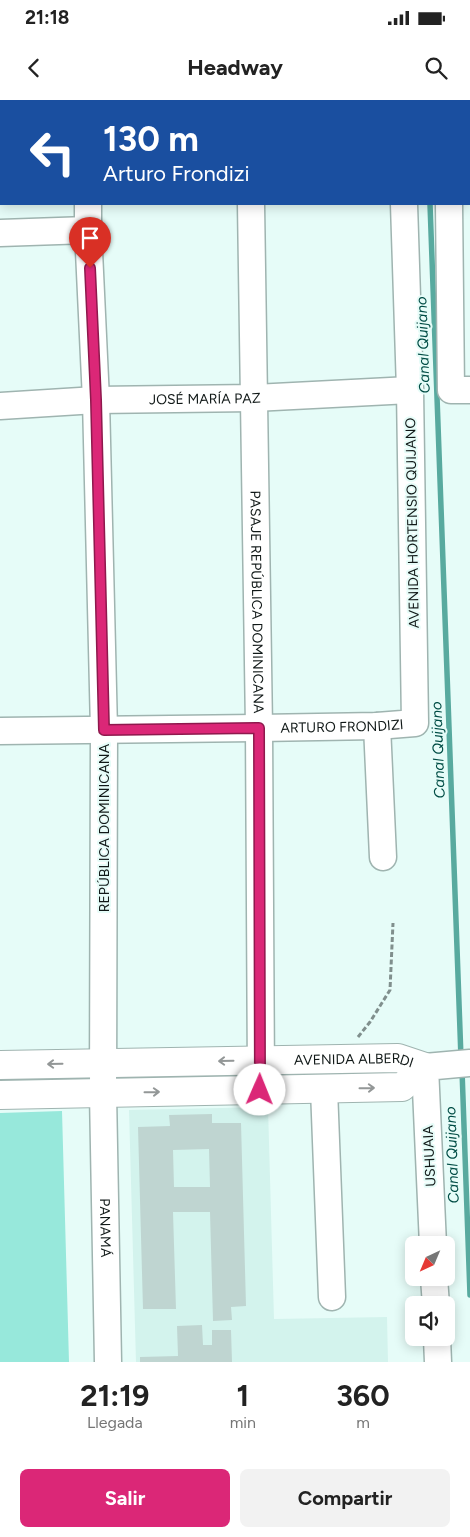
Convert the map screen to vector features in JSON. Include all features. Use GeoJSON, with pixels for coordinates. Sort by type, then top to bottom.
{"type":"FeatureCollection","features":[{"type":"Feature","properties":{"kind":"main road","name":"AVENIDA ALBERDI"},"geometry":{"type":"LineString","coordinates":[[0,1065],[398,1058],[425,1067]]}},
{"type":"Feature","properties":{"kind":"main road","name":"AVENIDA ALBERDI"},"geometry":{"type":"LineString","coordinates":[[0,1095],[402,1087],[425,1067]]}},
{"type":"Feature","properties":{"kind":"street","name":"REPÚBLICA DOMINICANA"},"geometry":{"type":"LineString","coordinates":[[88,205],[96,400],[104,730],[103,1093]]}},
{"type":"Feature","properties":{"kind":"street","name":"PASAJE REPÚBLICA DOMINICANA"},"geometry":{"type":"LineString","coordinates":[[251,205],[259,728],[260,1090]]}},
{"type":"Feature","properties":{"kind":"street","name":"AVENIDA HORTENSIO QUIJANO"},"geometry":{"type":"LineString","coordinates":[[404,205],[410,390],[415,723]]}},
{"type":"Feature","properties":{"kind":"street"},"geometry":{"type":"LineString","coordinates":[[449,205],[460,390]]}},
{"type":"Feature","properties":{"kind":"street"},"geometry":{"type":"LineString","coordinates":[[0,233],[88,230]]}},
{"type":"Feature","properties":{"kind":"street","name":"JOSÉ MARÍA PAZ"},"geometry":{"type":"LineString","coordinates":[[0,406],[96,400],[254,398],[410,390]]}},
{"type":"Feature","properties":{"kind":"street","name":"ARTURO FRONDIZI"},"geometry":{"type":"LineString","coordinates":[[0,731],[377,726],[415,723]]}},
{"type":"Feature","properties":{"kind":"street"},"geometry":{"type":"LineString","coordinates":[[377,726],[384,858]]}},
{"type":"Feature","properties":{"kind":"street"},"geometry":{"type":"LineString","coordinates":[[425,1067],[470,1063]]}},
{"type":"Feature","properties":{"kind":"street","name":"USHUAIA"},"geometry":{"type":"LineString","coordinates":[[425,1067],[433,1236]]}},
{"type":"Feature","properties":{"kind":"street"},"geometry":{"type":"LineString","coordinates":[[324,1088],[332,1297]]}},
{"type":"Feature","properties":{"kind":"street","name":"PANAMÁ"},"geometry":{"type":"LineString","coordinates":[[103,1093],[108,1362]]}},
{"type":"Feature","properties":{"kind":"street"},"geometry":{"type":"LineString","coordinates":[[437,1346],[438,1362]]}},
{"type":"Feature","properties":{"kind":"path"},"geometry":{"type":"LineString","coordinates":[[339,1059],[370,1022],[390,990],[393,923]]}},
{"type":"Feature","properties":{"kind":"shaded area"},"geometry":{"type":"Polygon","coordinates":[[[268,1107],[274,1319],[387,1317],[388,1362],[136,1362],[129,1110],[268,1107]]]}},
{"type":"Feature","properties":{"kind":"green space"},"geometry":{"type":"Polygon","coordinates":[[[239,1069],[237,1082],[134,1083],[134,1072],[239,1069]]]}},
{"type":"Feature","properties":{"kind":"green space"},"geometry":{"type":"Polygon","coordinates":[[[391,1069],[391,1074],[289,1076],[289,1073],[391,1069]]]}},
{"type":"Feature","properties":{"kind":"green space"},"geometry":{"type":"Polygon","coordinates":[[[87,1071],[87,1083],[0,1084],[0,1073],[87,1071]]]}},
{"type":"Feature","properties":{"kind":"green space"},"geometry":{"type":"Polygon","coordinates":[[[62,1111],[69,1362],[0,1362],[0,1113],[62,1111]]]}},
{"type":"Feature","properties":{"kind":"building"},"geometry":{"type":"Polygon","coordinates":[[[212,1114],[212,1123],[241,1123],[246,1306],[231,1307],[232,1320],[213,1321],[210,1212],[173,1212],[176,1309],[143,1309],[138,1127],[170,1126],[169,1115],[212,1114]],[[209,1149],[173,1150],[174,1187],[210,1187],[209,1149]]]}},
{"type":"Feature","properties":{"kind":"building"},"geometry":{"type":"Polygon","coordinates":[[[202,1325],[203,1345],[212,1345],[212,1330],[231,1330],[232,1362],[140,1362],[140,1357],[178,1356],[177,1326],[202,1325]]]}},
{"type":"Feature","properties":{"kind":"waterway","name":"Canal Quijano"},"geometry":{"type":"LineString","coordinates":[[430,205],[461,1058]]}},
{"type":"Feature","properties":{"kind":"waterway","name":"Canal Quijano"},"geometry":{"type":"LineString","coordinates":[[462,1070],[470,1295]]}},
{"type":"Feature","properties":{"kind":"route"},"geometry":{"type":"LineString","coordinates":[[90,268],[96,400],[104,730],[259,728],[260,1090]]}}]}
